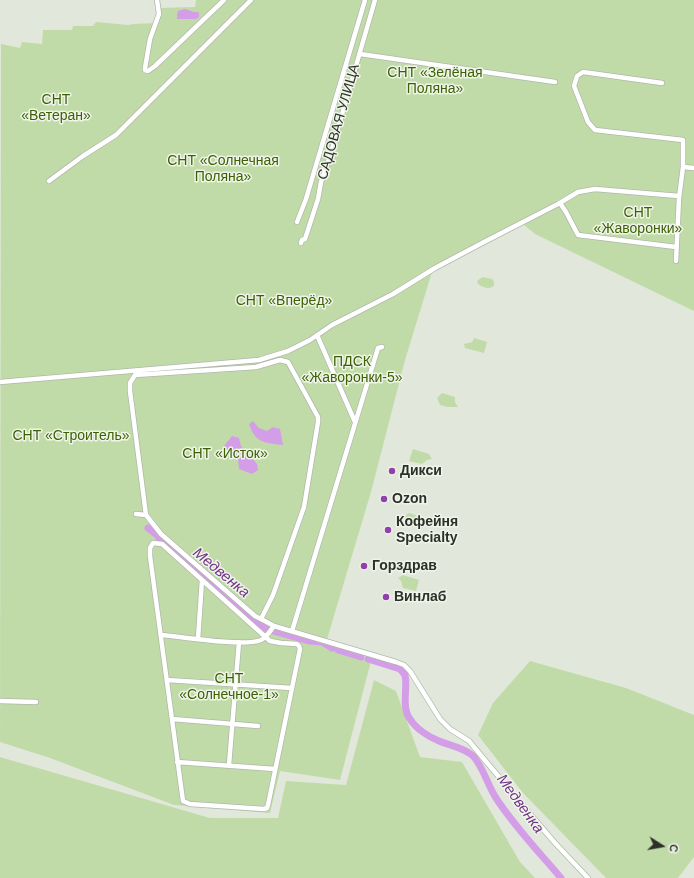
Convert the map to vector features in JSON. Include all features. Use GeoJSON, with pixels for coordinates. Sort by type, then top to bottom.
{"type":"FeatureCollection","features":[{"type":"Feature","properties":{"kind":"street"},"geometry":{"type":"LineString","coordinates":[[157,0],[159,14],[150,39],[145,68],[145,70],[148,71],[224,0]]}},
{"type":"Feature","properties":{"kind":"street"},"geometry":{"type":"LineString","coordinates":[[49,181],[83,156],[116,136],[251,0]]}},
{"type":"Feature","properties":{"kind":"street"},"geometry":{"type":"LineString","coordinates":[[297,222],[306,199],[365,0]]}},
{"type":"Feature","properties":{"kind":"street","name":"САДОВАЯ УЛИЦА"},"geometry":{"type":"LineString","coordinates":[[301,243],[302,240],[305,239],[318,199],[375,0]]}},
{"type":"Feature","properties":{"kind":"street"},"geometry":{"type":"LineString","coordinates":[[360,54],[555,82]]}},
{"type":"Feature","properties":{"kind":"street"},"geometry":{"type":"LineString","coordinates":[[662,84],[583,72],[577,76],[574,86],[588,122],[595,130],[683,140],[683,167],[679,196],[676,261]]}},
{"type":"Feature","properties":{"kind":"street"},"geometry":{"type":"LineString","coordinates":[[683,167],[694,168]]}},
{"type":"Feature","properties":{"kind":"street"},"geometry":{"type":"LineString","coordinates":[[0,382],[262,360],[288,351],[332,325],[393,294],[435,268],[560,203],[578,192],[595,189],[679,196]]}},
{"type":"Feature","properties":{"kind":"street"},"geometry":{"type":"LineString","coordinates":[[560,203],[578,235],[676,246]]}},
{"type":"Feature","properties":{"kind":"street"},"geometry":{"type":"LineString","coordinates":[[317,335],[355,422]]}},
{"type":"Feature","properties":{"kind":"street"},"geometry":{"type":"LineString","coordinates":[[292,631],[378,348],[382,347]]}},
{"type":"Feature","properties":{"kind":"street"},"geometry":{"type":"LineString","coordinates":[[261,619],[273,595],[304,507],[318,417],[288,362],[280,360],[256,367],[134,375],[130,383],[130,391],[146,515],[161,534],[255,616],[274,626],[396,662],[407,668],[413,674],[440,719],[450,729],[469,741],[529,813],[588,878]]}},
{"type":"Feature","properties":{"kind":"street"},"geometry":{"type":"LineString","coordinates":[[136,514],[146,515]]}},
{"type":"Feature","properties":{"kind":"street"},"geometry":{"type":"LineString","coordinates":[[153,543],[162,544],[270,641],[297,644],[299,646],[300,649],[267,808],[190,804],[182,798],[162,635],[150,556],[150,548],[153,543]]}},
{"type":"Feature","properties":{"kind":"street"},"geometry":{"type":"LineString","coordinates":[[198,639],[202,580]]}},
{"type":"Feature","properties":{"kind":"street"},"geometry":{"type":"LineString","coordinates":[[162,635],[239,642],[257,641],[266,638],[274,626]]}},
{"type":"Feature","properties":{"kind":"street"},"geometry":{"type":"LineString","coordinates":[[229,766],[239,642]]}},
{"type":"Feature","properties":{"kind":"street"},"geometry":{"type":"LineString","coordinates":[[167,680],[236,683],[292,688]]}},
{"type":"Feature","properties":{"kind":"street"},"geometry":{"type":"LineString","coordinates":[[0,701],[36,702]]}},
{"type":"Feature","properties":{"kind":"street"},"geometry":{"type":"LineString","coordinates":[[172,719],[258,726]]}},
{"type":"Feature","properties":{"kind":"street"},"geometry":{"type":"LineString","coordinates":[[178,762],[276,769]]}},
{"type":"Feature","properties":{"kind":"green space"},"geometry":{"type":"Polygon","coordinates":[[[196,0],[694,0],[694,311],[535,234],[523,224],[432,272],[405,360],[371,492],[325,646],[371,661],[340,780],[280,771],[270,813],[174,805],[50,758],[0,742],[1,44],[20,48],[22,42],[42,44],[43,30],[72,30],[73,26],[93,26],[96,22],[129,25],[155,23],[159,8],[195,7],[196,0]]]}},
{"type":"Feature","properties":{"kind":"green space"},"geometry":{"type":"Polygon","coordinates":[[[483,277],[492,279],[494,286],[485,288],[477,283],[478,280],[483,277]]]}},
{"type":"Feature","properties":{"kind":"green space"},"geometry":{"type":"Polygon","coordinates":[[[474,338],[487,342],[484,353],[465,348],[464,344],[472,342],[474,338]]]}},
{"type":"Feature","properties":{"kind":"green space"},"geometry":{"type":"Polygon","coordinates":[[[442,393],[455,397],[455,402],[458,407],[440,405],[437,398],[442,393]]]}},
{"type":"Feature","properties":{"kind":"green space"},"geometry":{"type":"Polygon","coordinates":[[[413,449],[429,454],[432,459],[427,460],[422,464],[409,461],[413,449]]]}},
{"type":"Feature","properties":{"kind":"green space"},"geometry":{"type":"Polygon","coordinates":[[[409,513],[421,517],[429,523],[422,529],[411,526],[409,522],[403,519],[409,513]]]}},
{"type":"Feature","properties":{"kind":"green space"},"geometry":{"type":"Polygon","coordinates":[[[403,575],[419,580],[416,591],[403,588],[401,581],[398,578],[403,575]]]}},
{"type":"Feature","properties":{"kind":"green space"},"geometry":{"type":"Polygon","coordinates":[[[530,661],[626,688],[694,715],[694,857],[678,878],[606,878],[523,793],[478,735],[493,703],[530,661]]]}},
{"type":"Feature","properties":{"kind":"green space"},"geometry":{"type":"Polygon","coordinates":[[[374,680],[396,691],[420,757],[462,762],[520,862],[535,878],[0,878],[0,757],[210,818],[278,818],[286,781],[346,785],[374,680]]]}},
{"type":"Feature","properties":{"kind":"shaded area"},"geometry":{"type":"Polygon","coordinates":[[[185,9],[198,12],[199,17],[196,19],[177,19],[178,11],[185,9]]]}},
{"type":"Feature","properties":{"kind":"shaded area"},"geometry":{"type":"Polygon","coordinates":[[[253,421],[259,428],[267,431],[273,427],[280,429],[283,445],[271,444],[262,441],[254,435],[249,424],[253,421]]]}},
{"type":"Feature","properties":{"kind":"shaded area"},"geometry":{"type":"Polygon","coordinates":[[[232,436],[239,438],[241,446],[257,464],[258,470],[252,474],[239,469],[238,459],[225,449],[224,446],[232,436]]]}},
{"type":"Feature","properties":{"kind":"waterway","name":"Медвенка"},"geometry":{"type":"LineString","coordinates":[[148,528],[157,535]]}},
{"type":"Feature","properties":{"kind":"waterway","name":"Медвенка"},"geometry":{"type":"LineString","coordinates":[[159,538],[252,619],[267,629]]}},
{"type":"Feature","properties":{"kind":"waterway","name":"Медвенка"},"geometry":{"type":"LineString","coordinates":[[273,631],[309,641],[322,642],[332,648]]}},
{"type":"Feature","properties":{"kind":"waterway","name":"Медвенка"},"geometry":{"type":"LineString","coordinates":[[338,650],[361,657]]}},
{"type":"Feature","properties":{"kind":"waterway","name":"Медвенка"},"geometry":{"type":"LineString","coordinates":[[368,659],[400,669],[405,675],[406,680],[405,703],[407,714],[413,723],[431,737],[443,743],[460,748],[468,752],[476,759],[493,793],[503,808],[561,878]]}},
{"type":"Feature","properties":{"kind":"place","name":"Дикси"},"geometry":{"type":"Point","coordinates":[392,471]}},
{"type":"Feature","properties":{"kind":"place","name":"Ozon"},"geometry":{"type":"Point","coordinates":[384,499]}},
{"type":"Feature","properties":{"kind":"place","name":"Кофейня Specialty"},"geometry":{"type":"Point","coordinates":[388,530]}},
{"type":"Feature","properties":{"kind":"place","name":"Горздрав"},"geometry":{"type":"Point","coordinates":[364,566]}},
{"type":"Feature","properties":{"kind":"place","name":"Винлаб"},"geometry":{"type":"Point","coordinates":[386,597]}},
{"type":"Feature","properties":{"kind":"park label","name":"СНТ «Зелёная Поляна»"},"geometry":{"type":"Point","coordinates":[435,82]}},
{"type":"Feature","properties":{"kind":"park label","name":"СНТ «Ветеран»"},"geometry":{"type":"Point","coordinates":[56,108]}},
{"type":"Feature","properties":{"kind":"park label","name":"СНТ «Солнечная Поляна»"},"geometry":{"type":"Point","coordinates":[223,170]}},
{"type":"Feature","properties":{"kind":"park label","name":"СНТ «Жаворонки»"},"geometry":{"type":"Point","coordinates":[638,222]}},
{"type":"Feature","properties":{"kind":"park label","name":"СНТ «Вперёд»"},"geometry":{"type":"Point","coordinates":[284,301]}},
{"type":"Feature","properties":{"kind":"park label","name":"ПДСК «Жаворонки-5»"},"geometry":{"type":"Point","coordinates":[352,370]}},
{"type":"Feature","properties":{"kind":"park label","name":"СНТ «Строитель»"},"geometry":{"type":"Point","coordinates":[71,436]}},
{"type":"Feature","properties":{"kind":"park label","name":"СНТ «Исток»"},"geometry":{"type":"Point","coordinates":[225,454]}},
{"type":"Feature","properties":{"kind":"park label","name":"СНТ «Солнечное-1»"},"geometry":{"type":"Point","coordinates":[229,688]}}]}
